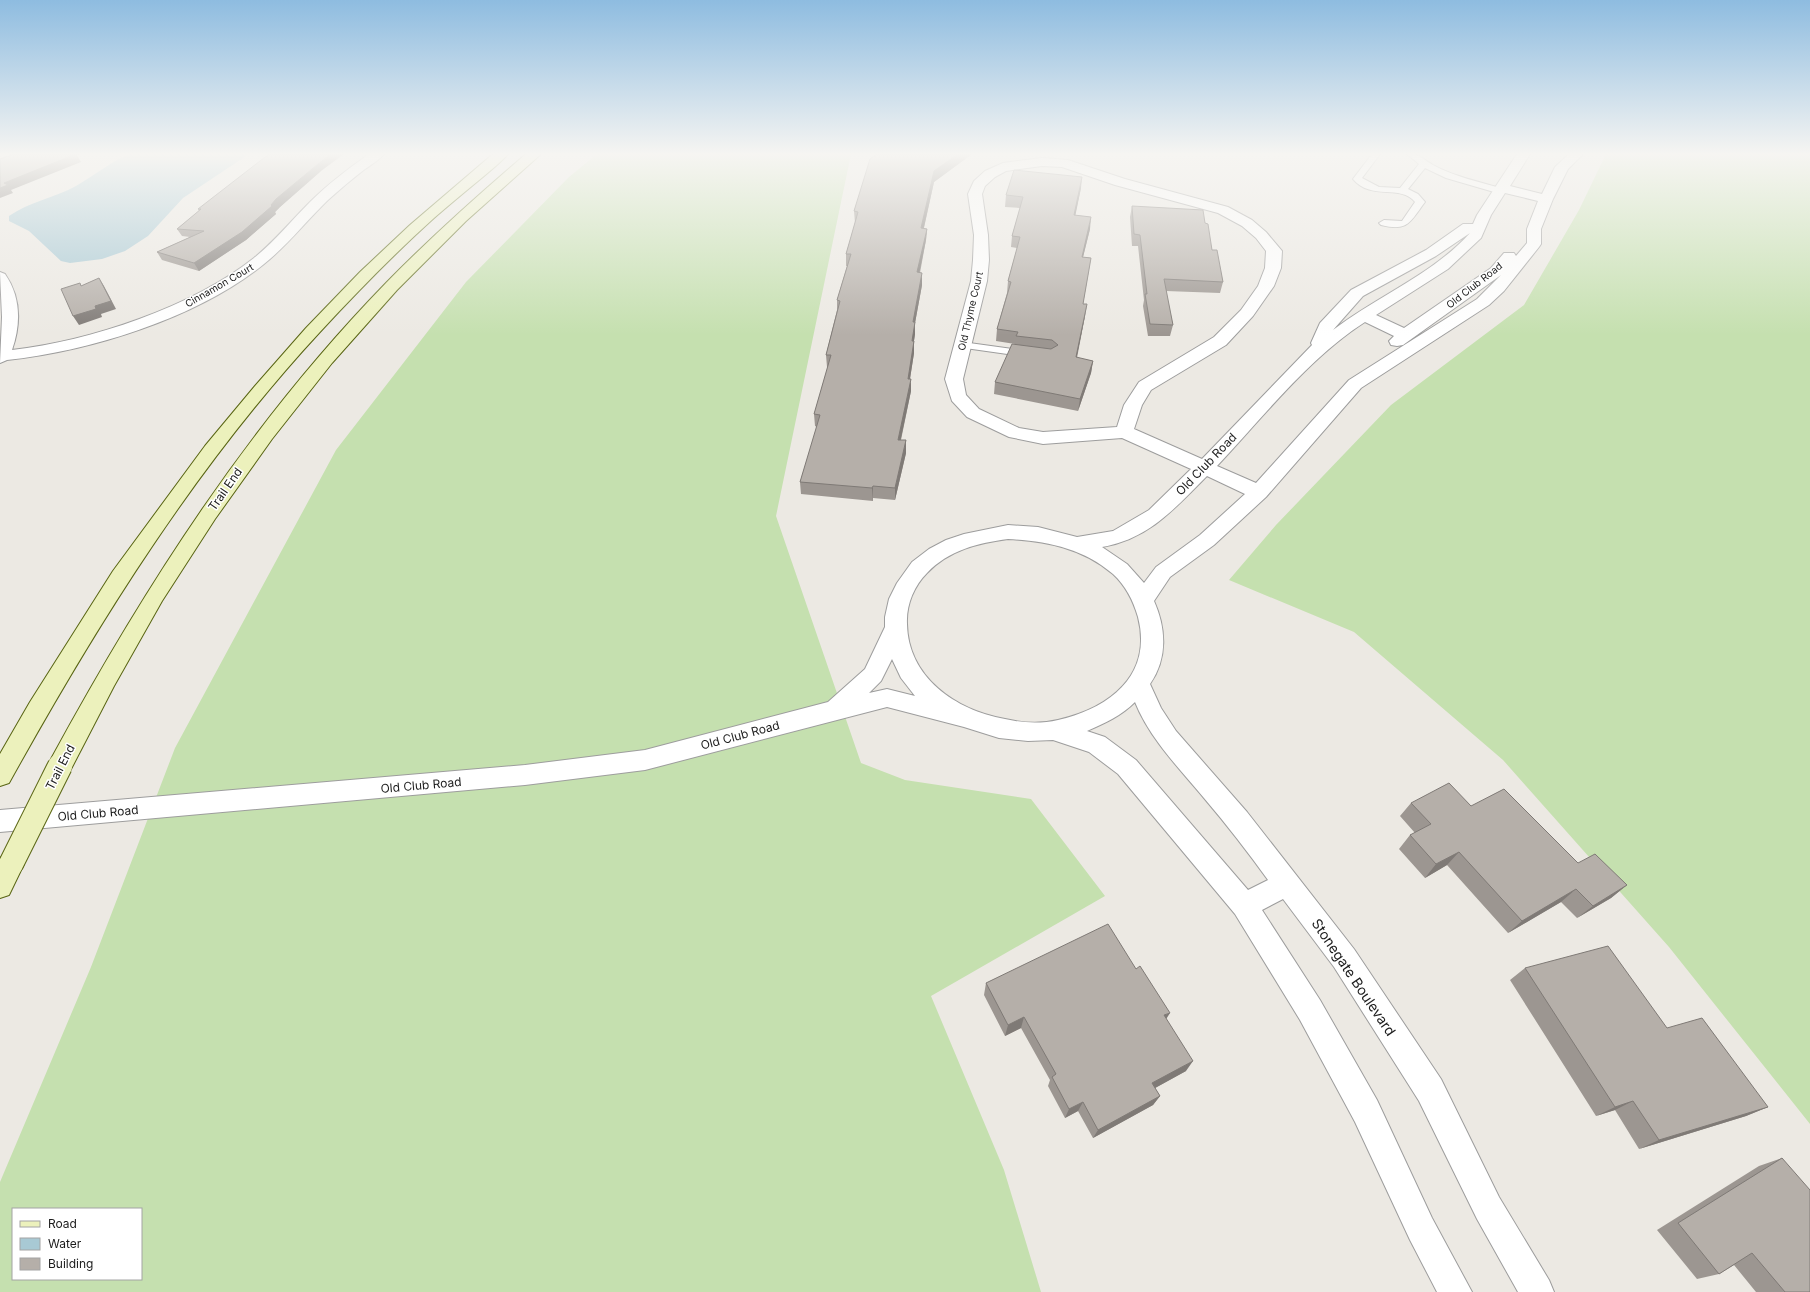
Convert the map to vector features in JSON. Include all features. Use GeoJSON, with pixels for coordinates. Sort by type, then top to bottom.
{"type":"FeatureCollection","features":[{"type":"Feature","properties":{"kind":"street","name":"Cinnamon Court"},"geometry":{"type":"LineString","coordinates":[[1,357],[59,348],[106,335],[191,302],[226,283],[258,262],[279,244],[307,214]]}},
{"type":"Feature","properties":{"kind":"street"},"geometry":{"type":"LineString","coordinates":[[1,775],[43,697],[123,575],[208,454],[290,354],[366,274],[405,236],[430,214]]}},
{"type":"Feature","properties":{"kind":"street","name":"Trail End"},"geometry":{"type":"LineString","coordinates":[[6,875],[89,709],[173,565],[250,453],[325,359],[397,280],[465,214]]}},
{"type":"Feature","properties":{"kind":"street","name":"Old Thyme Court"},"geometry":{"type":"LineString","coordinates":[[978,214],[981,235],[979,281],[954,379],[958,397],[973,413],[1015,433],[1043,438],[1124,432],[1259,492]]}},
{"type":"Feature","properties":{"kind":"street","name":"Old Thyme Court"},"geometry":{"type":"LineString","coordinates":[[1124,432],[1133,405],[1145,386],[1220,341],[1247,313],[1266,286],[1273,268],[1274,251],[1261,235],[1247,223],[1231,214]]}},
{"type":"Feature","properties":{"kind":"street","name":"Old Club Road"},"geometry":{"type":"LineString","coordinates":[[1143,600],[1163,572],[1206,540],[1259,492],[1388,347],[1496,271],[1534,228],[1540,214]]}},
{"type":"Feature","properties":{"kind":"street","name":"Old Club Road"},"geometry":{"type":"LineString","coordinates":[[1077,544],[1118,537],[1156,515],[1205,467],[1315,351],[1364,315],[1443,266],[1476,235],[1484,215]]}},
{"type":"Feature","properties":{"kind":"street","name":"Old Club Road"},"geometry":{"type":"LineString","coordinates":[[1315,351],[1326,326],[1357,293],[1431,253],[1484,215]]}},
{"type":"Feature","properties":{"kind":"street","name":"Old Club Road"},"geometry":{"type":"LineString","coordinates":[[1355,384],[1483,302],[1498,288],[1534,244],[1534,228]]}},
{"type":"Feature","properties":{"kind":"street"},"geometry":{"type":"LineString","coordinates":[[0,277],[6,284],[11,304],[9,328],[1,357]]}},
{"type":"Feature","properties":{"kind":"street"},"geometry":{"type":"LineString","coordinates":[[1364,315],[1405,335]]}},
{"type":"Feature","properties":{"kind":"street"},"geometry":{"type":"LineString","coordinates":[[1031,532],[1077,544],[1102,556],[1120,569],[1134,584],[1143,600],[1153,623],[1154,642],[1150,664],[1139,684],[1124,701],[1102,716],[1077,725],[1054,730],[1018,731],[991,726],[964,717],[939,703],[922,688],[906,668],[898,650],[894,632],[896,608],[903,588],[918,568],[935,554],[953,544],[988,534],[1031,532]]}},
{"type":"Feature","properties":{"kind":"street","name":"Old Club Road"},"geometry":{"type":"LineString","coordinates":[[835,710],[873,675],[894,632]]}},
{"type":"Feature","properties":{"kind":"street","name":"Stonegate Boulevard"},"geometry":{"type":"LineString","coordinates":[[1139,684],[1151,713],[1168,738],[1238,820],[1344,958],[1430,1090],[1488,1208],[1537,1292]]}},
{"type":"Feature","properties":{"kind":"street","name":"Old Club Road"},"geometry":{"type":"LineString","coordinates":[[0,821],[525,775],[637,760],[887,698],[964,717]]}},
{"type":"Feature","properties":{"kind":"street"},"geometry":{"type":"LineString","coordinates":[[1054,730],[1097,744],[1127,767],[1244,905],[1310,1010],[1366,1111],[1421,1229],[1454,1292]]}},
{"type":"Feature","properties":{"kind":"street"},"geometry":{"type":"LineString","coordinates":[[1244,905],[1287,884]]}},
{"type":"Feature","properties":{"kind":"lane"},"geometry":{"type":"LineString","coordinates":[[1384,223],[1401,225],[1405,223],[1411,214]]}},
{"type":"Feature","properties":{"kind":"lane"},"geometry":{"type":"LineString","coordinates":[[962,345],[1042,356]]}},
{"type":"Feature","properties":{"kind":"green space"},"geometry":{"type":"Polygon","coordinates":[[[532,214],[839,214],[776,516],[861,763],[905,780],[1031,799],[1105,896],[931,996],[1004,1170],[1041,1292],[0,1292],[0,1182],[91,967],[175,748],[336,450],[466,282],[532,214]]]}},
{"type":"Feature","properties":{"kind":"green space"},"geometry":{"type":"Polygon","coordinates":[[[1577,214],[1810,214],[1810,1124],[1669,947],[1503,760],[1354,632],[1229,580],[1276,525],[1391,405],[1524,305],[1577,214]]]}},
{"type":"Feature","properties":{"kind":"water"},"geometry":{"type":"Polygon","coordinates":[[[12,214],[168,214],[148,236],[125,251],[102,259],[70,263],[61,261],[29,231],[9,221],[9,216],[12,214]]]}},
{"type":"Feature","properties":{"kind":"building"},"geometry":{"type":"Polygon","coordinates":[[[195,214],[262,214],[242,232],[194,263],[157,252],[204,231],[177,229],[195,214]]]}},
{"type":"Feature","properties":{"kind":"building"},"geometry":{"type":"Polygon","coordinates":[[[857,214],[924,214],[921,228],[927,229],[917,272],[922,273],[913,322],[915,322],[912,341],[914,341],[908,379],[911,379],[898,440],[906,440],[895,488],[873,486],[872,488],[800,482],[820,415],[814,414],[831,355],[826,355],[840,301],[837,300],[851,254],[846,254],[857,214]]]}},
{"type":"Feature","properties":{"kind":"building"},"geometry":{"type":"Polygon","coordinates":[[[1018,214],[1074,214],[1091,217],[1082,257],[1091,258],[1083,304],[1087,304],[1076,357],[1093,361],[1080,399],[995,382],[1012,344],[1051,349],[1058,345],[1052,340],[1016,336],[1018,332],[997,329],[1011,282],[1008,281],[1020,237],[1012,236],[1018,214]]]}},
{"type":"Feature","properties":{"kind":"building"},"geometry":{"type":"Polygon","coordinates":[[[1133,214],[1204,214],[1205,223],[1208,224],[1212,250],[1217,250],[1223,282],[1164,279],[1173,325],[1150,324],[1145,294],[1147,294],[1140,235],[1134,234],[1133,214]]]}},
{"type":"Feature","properties":{"kind":"building"},"geometry":{"type":"Polygon","coordinates":[[[99,278],[111,301],[95,306],[96,309],[73,316],[61,289],[80,283],[81,286],[99,278]]]}},
{"type":"Feature","properties":{"kind":"building"},"geometry":{"type":"Polygon","coordinates":[[[1449,783],[1471,806],[1504,789],[1578,863],[1595,854],[1627,885],[1593,906],[1576,889],[1522,921],[1459,852],[1436,864],[1410,835],[1431,824],[1411,803],[1449,783]]]}},
{"type":"Feature","properties":{"kind":"building"},"geometry":{"type":"Polygon","coordinates":[[[1108,924],[1136,969],[1140,966],[1170,1013],[1164,1015],[1193,1061],[1152,1083],[1160,1096],[1098,1130],[1083,1102],[1069,1109],[1052,1077],[1056,1074],[1024,1017],[1008,1025],[986,983],[1108,924]]]}},
{"type":"Feature","properties":{"kind":"building"},"geometry":{"type":"Polygon","coordinates":[[[1608,946],[1667,1028],[1702,1018],[1768,1107],[1659,1140],[1633,1101],[1615,1107],[1525,968],[1608,946]]]}},
{"type":"Feature","properties":{"kind":"building"},"geometry":{"type":"Polygon","coordinates":[[[1782,1158],[1810,1190],[1810,1292],[1785,1292],[1752,1253],[1719,1274],[1678,1223],[1782,1158]]]}}]}
